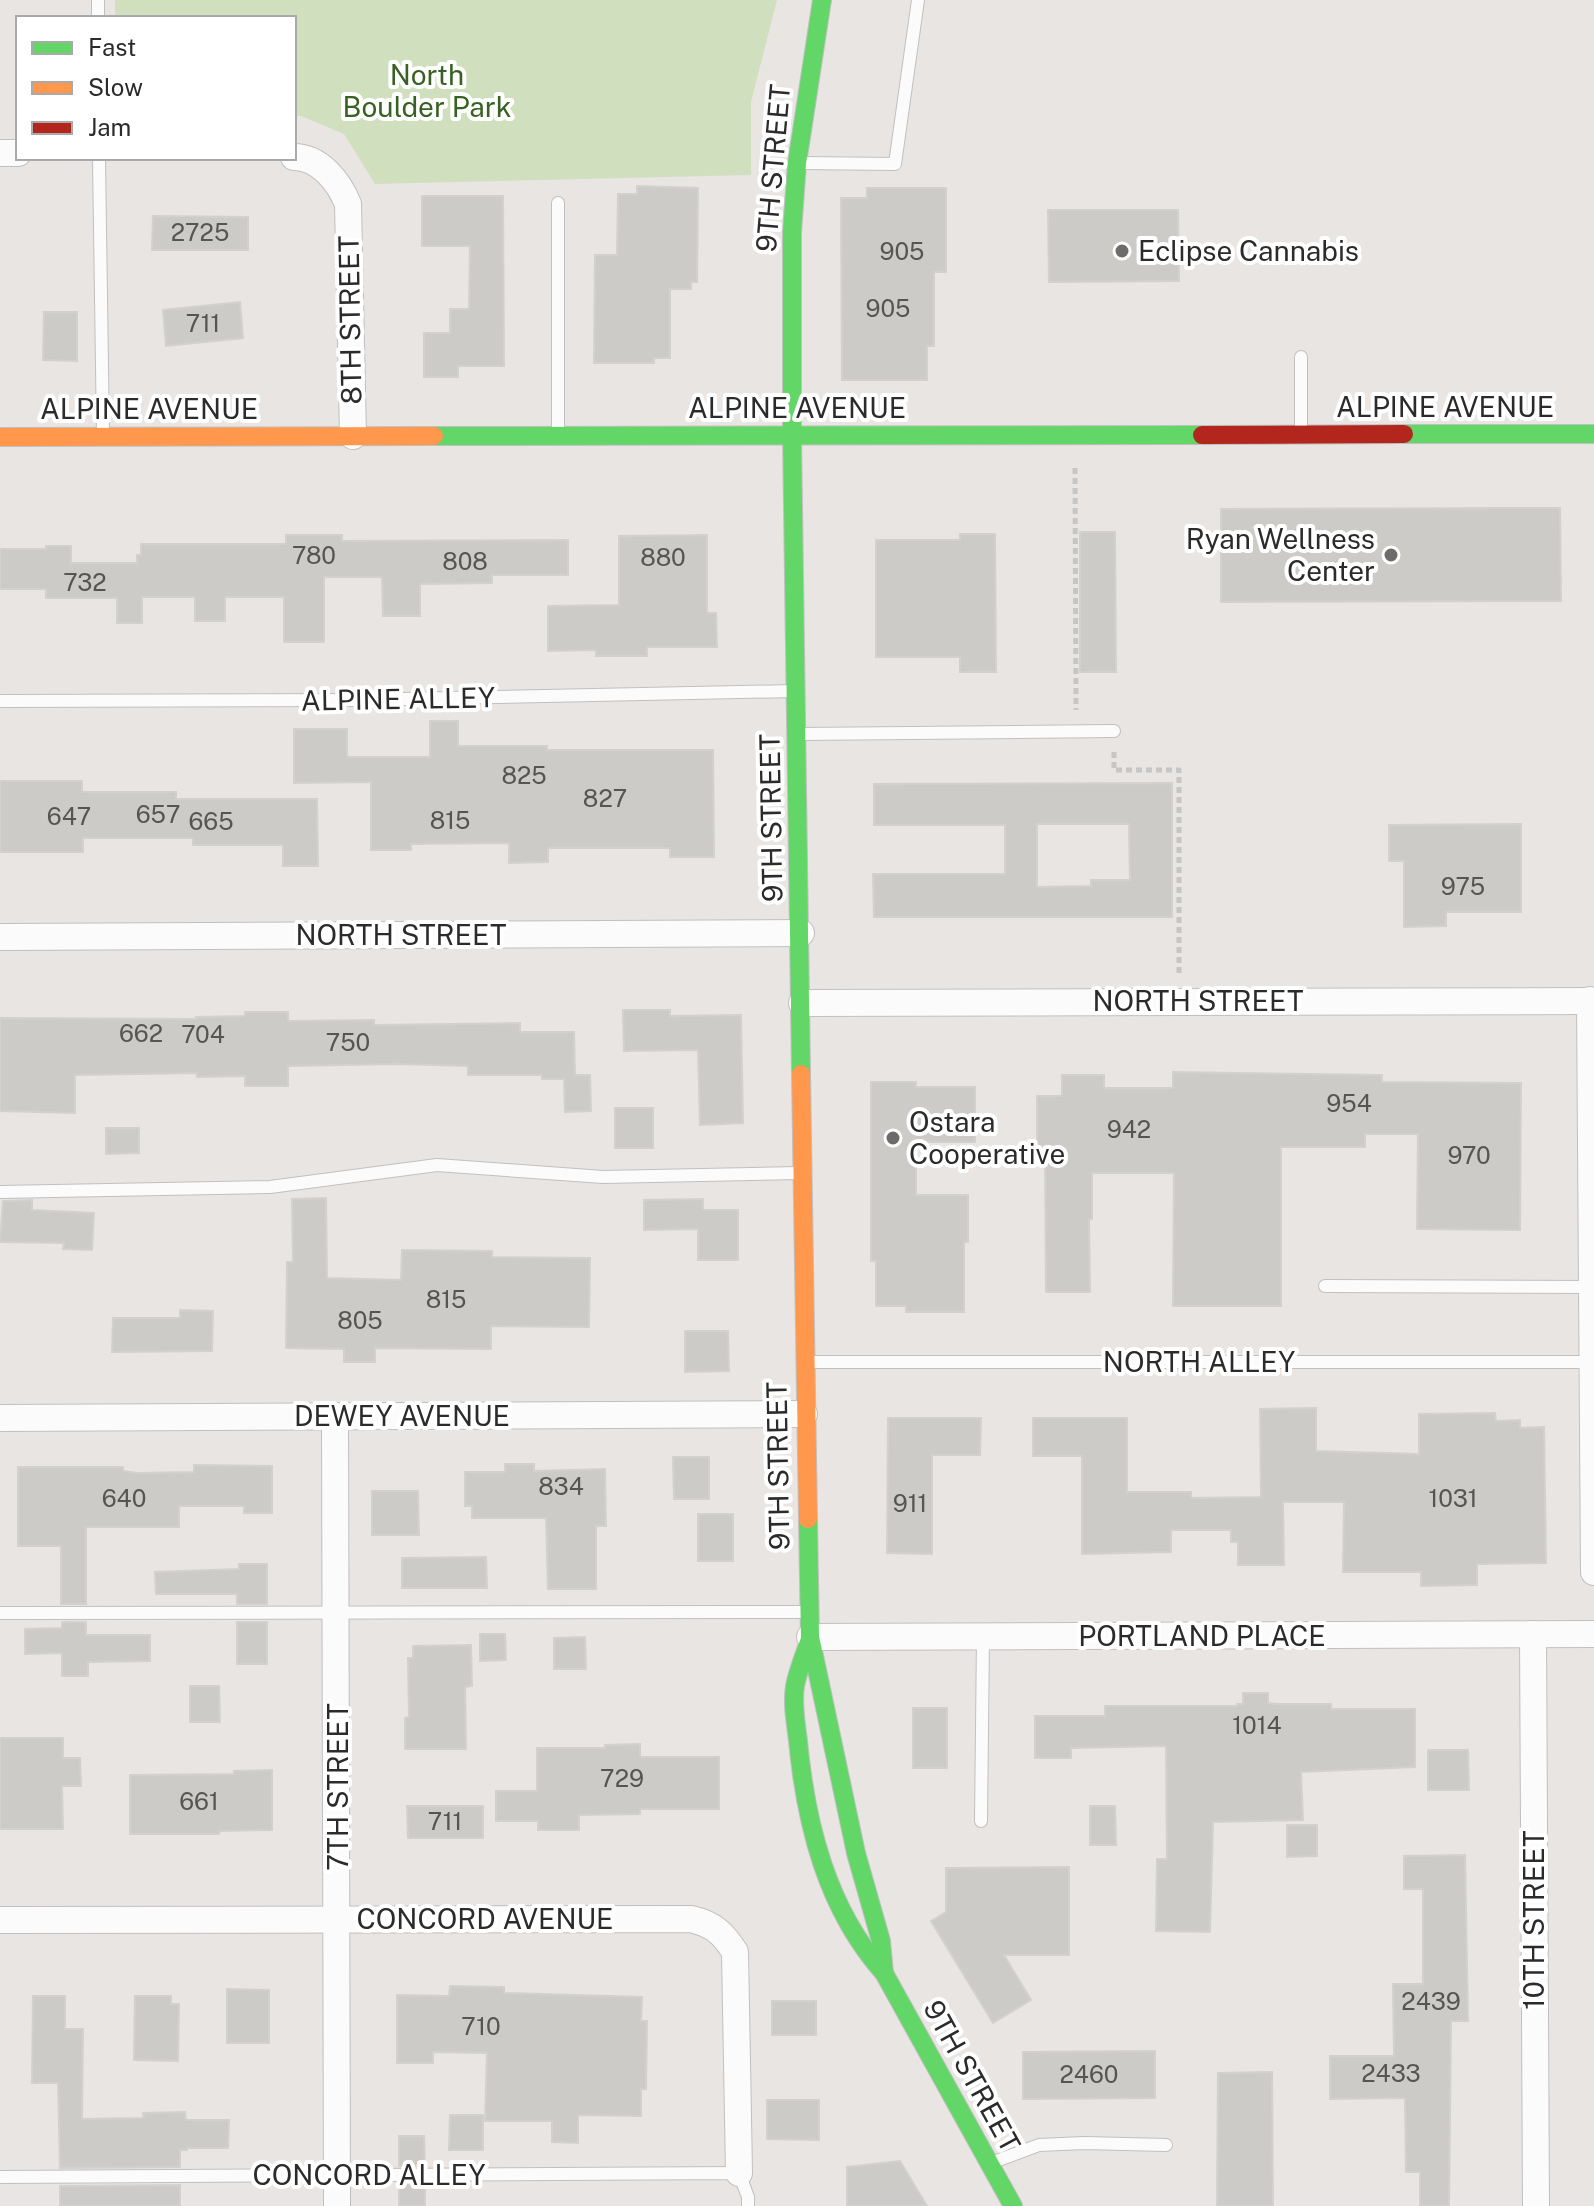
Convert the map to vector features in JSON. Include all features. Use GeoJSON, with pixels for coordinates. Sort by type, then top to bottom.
{"type":"FeatureCollection","features":[{"type":"Feature","properties":{"kind":"street","name":"9TH STREET"},"geometry":{"type":"LineString","coordinates":[[822,0],[797,163],[792,232],[804,1414],[810,1625],[856,1853],[881,1941],[884,1973]]}},
{"type":"Feature","properties":{"kind":"street","name":"8TH STREET"},"geometry":{"type":"LineString","coordinates":[[296,157],[324,169],[342,188],[348,204],[353,436]]}},
{"type":"Feature","properties":{"kind":"street","name":"ALPINE AVENUE"},"geometry":{"type":"LineString","coordinates":[[0,437],[1594,434]]}},
{"type":"Feature","properties":{"kind":"street","name":"NORTH STREET"},"geometry":{"type":"LineString","coordinates":[[0,937],[801,933]]}},
{"type":"Feature","properties":{"kind":"street","name":"NORTH STREET"},"geometry":{"type":"LineString","coordinates":[[802,1003],[1592,1000]]}},
{"type":"Feature","properties":{"kind":"street"},"geometry":{"type":"LineString","coordinates":[[1592,1000],[1594,1572]]}},
{"type":"Feature","properties":{"kind":"street","name":"DEWEY AVENUE"},"geometry":{"type":"LineString","coordinates":[[0,1418],[804,1414]]}},
{"type":"Feature","properties":{"kind":"street","name":"7TH STREET"},"geometry":{"type":"LineString","coordinates":[[335,1416],[337,2206]]}},
{"type":"Feature","properties":{"kind":"street","name":"9TH STREET"},"geometry":{"type":"LineString","coordinates":[[810,1625],[795,1685],[795,1702],[799,1758],[809,1819],[822,1863],[844,1917],[869,1959],[884,1973],[1013,2206]]}},
{"type":"Feature","properties":{"kind":"street","name":"PORTLAND PLACE"},"geometry":{"type":"LineString","coordinates":[[810,1625],[983,1637],[1594,1634]]}},
{"type":"Feature","properties":{"kind":"street","name":"10TH STREET"},"geometry":{"type":"LineString","coordinates":[[1533,1634],[1536,2206]]}},
{"type":"Feature","properties":{"kind":"street","name":"CONCORD AVENUE"},"geometry":{"type":"LineString","coordinates":[[0,1920],[691,1919],[708,1923],[724,1935],[735,1952],[739,2173]]}},
{"type":"Feature","properties":{"kind":"lane"},"geometry":{"type":"LineString","coordinates":[[797,163],[895,164],[918,0]]}},
{"type":"Feature","properties":{"kind":"lane"},"geometry":{"type":"LineString","coordinates":[[99,160],[103,437]]}},
{"type":"Feature","properties":{"kind":"lane"},"geometry":{"type":"LineString","coordinates":[[558,203],[558,436]]}},
{"type":"Feature","properties":{"kind":"lane"},"geometry":{"type":"LineString","coordinates":[[1301,357],[1301,435]]}},
{"type":"Feature","properties":{"kind":"lane","name":"ALPINE ALLEY"},"geometry":{"type":"LineString","coordinates":[[0,701],[356,700],[796,691]]}},
{"type":"Feature","properties":{"kind":"lane"},"geometry":{"type":"LineString","coordinates":[[797,734],[1114,731]]}},
{"type":"Feature","properties":{"kind":"lane"},"geometry":{"type":"LineString","coordinates":[[0,1192],[270,1187],[437,1165],[603,1177],[803,1173]]}},
{"type":"Feature","properties":{"kind":"lane"},"geometry":{"type":"LineString","coordinates":[[1325,1286],[1591,1287]]}},
{"type":"Feature","properties":{"kind":"lane","name":"NORTH ALLEY"},"geometry":{"type":"LineString","coordinates":[[804,1362],[1592,1362]]}},
{"type":"Feature","properties":{"kind":"lane"},"geometry":{"type":"LineString","coordinates":[[0,1613],[337,1612],[810,1625]]}},
{"type":"Feature","properties":{"kind":"lane"},"geometry":{"type":"LineString","coordinates":[[981,1821],[983,1637]]}},
{"type":"Feature","properties":{"kind":"lane"},"geometry":{"type":"LineString","coordinates":[[988,2164],[1039,2145],[1166,2145]]}},
{"type":"Feature","properties":{"kind":"lane"},"geometry":{"type":"LineString","coordinates":[[739,2173],[748,2206]]}},
{"type":"Feature","properties":{"kind":"lane","name":"CONCORD ALLEY"},"geometry":{"type":"LineString","coordinates":[[0,2177],[739,2173]]}},
{"type":"Feature","properties":{"kind":"path"},"geometry":{"type":"LineString","coordinates":[[1075,435],[1078,579],[1076,731]]}},
{"type":"Feature","properties":{"kind":"path"},"geometry":{"type":"LineString","coordinates":[[1114,731],[1114,770],[1179,770],[1179,1001]]}},
{"type":"Feature","properties":{"kind":"green space","name":"North Boulder Park"},"geometry":{"type":"Polygon","coordinates":[[[115,0],[777,0],[751,102],[751,175],[375,184],[344,134],[296,116],[296,16],[115,16],[115,0]]]}},
{"type":"Feature","properties":{"kind":"building"},"geometry":{"type":"Polygon","coordinates":[[[637,186],[698,188],[697,282],[691,282],[691,289],[670,289],[670,358],[654,358],[654,363],[594,363],[595,255],[617,255],[618,194],[637,194],[637,186]]]}},
{"type":"Feature","properties":{"kind":"building"},"geometry":{"type":"Polygon","coordinates":[[[867,188],[946,188],[946,272],[934,272],[934,346],[927,346],[927,380],[842,380],[841,198],[867,198],[867,188]]]}},
{"type":"Feature","properties":{"kind":"building"},"geometry":{"type":"Polygon","coordinates":[[[422,196],[503,196],[504,366],[458,366],[458,377],[424,377],[424,333],[450,333],[450,309],[469,309],[470,246],[422,246],[422,196]]]}},
{"type":"Feature","properties":{"kind":"building"},"geometry":{"type":"Polygon","coordinates":[[[1048,210],[1178,210],[1179,281],[1049,282],[1048,210]]]}},
{"type":"Feature","properties":{"kind":"building"},"geometry":{"type":"Polygon","coordinates":[[[153,216],[248,217],[248,250],[152,250],[153,216]]]}},
{"type":"Feature","properties":{"kind":"building"},"geometry":{"type":"Polygon","coordinates":[[[240,302],[243,338],[166,346],[163,310],[240,302]]]}},
{"type":"Feature","properties":{"kind":"building"},"geometry":{"type":"Polygon","coordinates":[[[44,312],[77,312],[77,361],[43,360],[44,312]]]}},
{"type":"Feature","properties":{"kind":"building","name":"Ryan Wellness Center"},"geometry":{"type":"Polygon","coordinates":[[[1560,508],[1561,601],[1221,602],[1221,509],[1560,508]]]}},
{"type":"Feature","properties":{"kind":"building"},"geometry":{"type":"Polygon","coordinates":[[[1080,532],[1115,532],[1116,672],[1080,672],[1080,532]]]}},
{"type":"Feature","properties":{"kind":"building"},"geometry":{"type":"Polygon","coordinates":[[[960,534],[995,534],[996,672],[960,672],[960,657],[876,657],[876,540],[960,540],[960,534]]]}},
{"type":"Feature","properties":{"kind":"building"},"geometry":{"type":"Polygon","coordinates":[[[286,535],[342,535],[342,541],[568,540],[568,575],[492,575],[492,583],[420,584],[420,616],[383,616],[382,577],[324,577],[324,642],[284,642],[284,597],[225,597],[225,621],[195,621],[195,597],[142,597],[142,623],[117,623],[117,598],[46,598],[46,589],[0,589],[0,549],[71,546],[71,563],[137,563],[141,544],[286,544],[286,535]]]}},
{"type":"Feature","properties":{"kind":"building"},"geometry":{"type":"Polygon","coordinates":[[[707,535],[707,613],[716,613],[717,647],[647,647],[647,656],[596,656],[596,650],[548,651],[548,606],[619,605],[619,536],[707,535]]]}},
{"type":"Feature","properties":{"kind":"building"},"geometry":{"type":"Polygon","coordinates":[[[430,721],[458,721],[458,746],[547,746],[547,750],[713,750],[714,857],[670,857],[670,848],[548,848],[548,862],[509,863],[509,843],[411,844],[411,850],[371,850],[371,782],[294,783],[294,729],[347,729],[347,757],[430,757],[430,721]]]}},
{"type":"Feature","properties":{"kind":"building"},"geometry":{"type":"Polygon","coordinates":[[[0,781],[82,781],[82,792],[176,792],[176,799],[317,799],[318,866],[283,866],[283,845],[193,845],[193,838],[83,838],[83,852],[0,852],[0,781]]]}},
{"type":"Feature","properties":{"kind":"building"},"geometry":{"type":"Polygon","coordinates":[[[1172,783],[1172,917],[874,917],[873,874],[1005,874],[1005,825],[874,825],[874,784],[1172,783]],[[1037,824],[1037,887],[1091,886],[1091,880],[1130,880],[1129,824],[1037,824]]]}},
{"type":"Feature","properties":{"kind":"building"},"geometry":{"type":"Polygon","coordinates":[[[1521,824],[1521,912],[1446,912],[1446,926],[1404,927],[1404,861],[1389,861],[1389,825],[1521,824]]]}},
{"type":"Feature","properties":{"kind":"building"},"geometry":{"type":"Polygon","coordinates":[[[623,1010],[670,1010],[670,1016],[741,1015],[743,1123],[700,1125],[698,1050],[624,1051],[623,1010]]]}},
{"type":"Feature","properties":{"kind":"building"},"geometry":{"type":"Polygon","coordinates":[[[245,1012],[288,1012],[288,1021],[374,1020],[374,1025],[520,1023],[520,1032],[574,1032],[575,1075],[590,1075],[591,1111],[565,1112],[564,1079],[542,1079],[542,1075],[468,1075],[468,1066],[398,1064],[288,1066],[288,1086],[245,1086],[245,1076],[197,1077],[197,1073],[75,1075],[75,1113],[0,1111],[0,1018],[197,1019],[245,1016],[245,1012]]]}},
{"type":"Feature","properties":{"kind":"building"},"geometry":{"type":"Polygon","coordinates":[[[1173,1072],[1382,1075],[1382,1082],[1521,1083],[1520,1230],[1417,1229],[1418,1134],[1365,1134],[1365,1147],[1281,1147],[1281,1306],[1173,1306],[1174,1173],[1092,1173],[1090,1292],[1046,1292],[1045,1147],[1037,1147],[1037,1096],[1062,1096],[1062,1075],[1104,1075],[1104,1088],[1173,1088],[1173,1072]]]}},
{"type":"Feature","properties":{"kind":"building"},"geometry":{"type":"Polygon","coordinates":[[[871,1082],[916,1082],[916,1087],[975,1087],[975,1142],[916,1142],[916,1195],[968,1195],[964,1312],[906,1312],[906,1306],[876,1306],[876,1261],[871,1261],[871,1082]]]}},
{"type":"Feature","properties":{"kind":"building"},"geometry":{"type":"Polygon","coordinates":[[[615,1108],[653,1108],[653,1148],[615,1148],[615,1108]]]}},
{"type":"Feature","properties":{"kind":"building"},"geometry":{"type":"Polygon","coordinates":[[[106,1128],[139,1128],[139,1153],[106,1154],[106,1128]]]}},
{"type":"Feature","properties":{"kind":"building"},"geometry":{"type":"Polygon","coordinates":[[[326,1198],[327,1278],[401,1280],[402,1250],[492,1251],[492,1257],[590,1258],[589,1327],[491,1326],[491,1349],[375,1348],[375,1362],[344,1362],[344,1349],[286,1348],[287,1262],[293,1262],[292,1199],[326,1198]]]}},
{"type":"Feature","properties":{"kind":"building"},"geometry":{"type":"Polygon","coordinates":[[[703,1199],[703,1210],[738,1210],[738,1260],[698,1260],[698,1229],[644,1230],[644,1200],[703,1199]]]}},
{"type":"Feature","properties":{"kind":"building"},"geometry":{"type":"Polygon","coordinates":[[[32,1200],[32,1210],[94,1213],[92,1250],[63,1249],[64,1243],[0,1242],[3,1201],[32,1200]]]}},
{"type":"Feature","properties":{"kind":"building"},"geometry":{"type":"Polygon","coordinates":[[[180,1310],[213,1311],[212,1351],[112,1352],[113,1318],[180,1318],[180,1310]]]}},
{"type":"Feature","properties":{"kind":"building"},"geometry":{"type":"Polygon","coordinates":[[[685,1331],[728,1331],[729,1371],[685,1372],[685,1331]]]}},
{"type":"Feature","properties":{"kind":"building"},"geometry":{"type":"Polygon","coordinates":[[[1316,1408],[1316,1451],[1419,1454],[1419,1414],[1495,1413],[1496,1421],[1520,1420],[1520,1428],[1544,1427],[1546,1563],[1477,1564],[1477,1585],[1421,1586],[1421,1572],[1343,1572],[1344,1502],[1283,1502],[1284,1565],[1238,1565],[1238,1542],[1231,1542],[1231,1530],[1171,1530],[1171,1552],[1082,1554],[1082,1456],[1033,1456],[1033,1418],[1127,1418],[1127,1492],[1191,1492],[1191,1498],[1261,1497],[1260,1409],[1316,1408]]]}},
{"type":"Feature","properties":{"kind":"building"},"geometry":{"type":"Polygon","coordinates":[[[888,1418],[981,1418],[980,1455],[932,1455],[932,1554],[887,1553],[888,1418]]]}},
{"type":"Feature","properties":{"kind":"building"},"geometry":{"type":"Polygon","coordinates":[[[673,1457],[709,1457],[709,1499],[674,1499],[673,1457]]]}},
{"type":"Feature","properties":{"kind":"building"},"geometry":{"type":"Polygon","coordinates":[[[505,1464],[534,1464],[534,1471],[605,1469],[606,1526],[596,1526],[596,1589],[548,1589],[546,1518],[472,1518],[472,1506],[465,1506],[465,1472],[505,1472],[505,1464]]]}},
{"type":"Feature","properties":{"kind":"building"},"geometry":{"type":"Polygon","coordinates":[[[194,1465],[272,1466],[272,1513],[244,1513],[244,1506],[179,1506],[179,1527],[86,1527],[86,1604],[61,1604],[61,1546],[18,1546],[18,1467],[123,1467],[123,1471],[137,1473],[194,1472],[194,1465]]]}},
{"type":"Feature","properties":{"kind":"building"},"geometry":{"type":"Polygon","coordinates":[[[372,1491],[418,1491],[419,1535],[372,1535],[372,1491]]]}},
{"type":"Feature","properties":{"kind":"building"},"geometry":{"type":"Polygon","coordinates":[[[698,1514],[733,1514],[733,1561],[698,1561],[698,1514]]]}},
{"type":"Feature","properties":{"kind":"building"},"geometry":{"type":"Polygon","coordinates":[[[486,1557],[487,1588],[402,1588],[402,1558],[486,1557]]]}},
{"type":"Feature","properties":{"kind":"building"},"geometry":{"type":"Polygon","coordinates":[[[239,1564],[267,1564],[267,1604],[237,1604],[237,1594],[156,1594],[155,1572],[239,1569],[239,1564]]]}},
{"type":"Feature","properties":{"kind":"building"},"geometry":{"type":"Polygon","coordinates":[[[62,1622],[86,1622],[86,1635],[150,1635],[150,1661],[88,1662],[88,1676],[62,1676],[62,1653],[25,1654],[25,1629],[62,1628],[62,1622]]]}},
{"type":"Feature","properties":{"kind":"building"},"geometry":{"type":"Polygon","coordinates":[[[237,1622],[267,1622],[267,1664],[237,1664],[237,1622]]]}},
{"type":"Feature","properties":{"kind":"building"},"geometry":{"type":"Polygon","coordinates":[[[480,1634],[505,1634],[506,1660],[480,1661],[480,1634]]]}},
{"type":"Feature","properties":{"kind":"building"},"geometry":{"type":"Polygon","coordinates":[[[585,1637],[586,1669],[554,1669],[554,1638],[585,1637]]]}},
{"type":"Feature","properties":{"kind":"building"},"geometry":{"type":"Polygon","coordinates":[[[471,1645],[472,1686],[465,1687],[466,1749],[405,1749],[405,1718],[409,1717],[408,1658],[413,1658],[413,1646],[471,1645]]]}},
{"type":"Feature","properties":{"kind":"building"},"geometry":{"type":"Polygon","coordinates":[[[190,1686],[219,1686],[220,1722],[190,1722],[190,1686]]]}},
{"type":"Feature","properties":{"kind":"building"},"geometry":{"type":"Polygon","coordinates":[[[1243,1693],[1268,1693],[1268,1703],[1276,1704],[1331,1704],[1331,1709],[1415,1709],[1415,1767],[1301,1772],[1303,1820],[1213,1822],[1210,1932],[1156,1931],[1157,1859],[1167,1859],[1166,1746],[1071,1748],[1071,1758],[1035,1758],[1035,1716],[1105,1716],[1105,1706],[1237,1706],[1243,1704],[1243,1693]]]}},
{"type":"Feature","properties":{"kind":"building"},"geometry":{"type":"Polygon","coordinates":[[[913,1708],[947,1708],[947,1768],[913,1768],[913,1708]]]}},
{"type":"Feature","properties":{"kind":"building"},"geometry":{"type":"Polygon","coordinates":[[[0,1738],[63,1738],[63,1758],[80,1758],[81,1786],[62,1786],[63,1829],[0,1829],[0,1738]]]}},
{"type":"Feature","properties":{"kind":"building"},"geometry":{"type":"Polygon","coordinates":[[[640,1744],[640,1757],[719,1757],[719,1809],[640,1809],[640,1814],[579,1815],[579,1830],[538,1830],[538,1821],[496,1821],[496,1791],[537,1791],[537,1748],[605,1748],[605,1745],[640,1744]]]}},
{"type":"Feature","properties":{"kind":"building"},"geometry":{"type":"Polygon","coordinates":[[[1428,1750],[1468,1750],[1469,1790],[1428,1790],[1428,1750]]]}},
{"type":"Feature","properties":{"kind":"building"},"geometry":{"type":"Polygon","coordinates":[[[272,1770],[272,1830],[219,1831],[219,1834],[130,1834],[130,1775],[234,1774],[234,1771],[272,1770]]]}},
{"type":"Feature","properties":{"kind":"building"},"geometry":{"type":"Polygon","coordinates":[[[407,1806],[483,1806],[483,1838],[408,1838],[407,1806]]]}},
{"type":"Feature","properties":{"kind":"building"},"geometry":{"type":"Polygon","coordinates":[[[1090,1806],[1115,1806],[1116,1845],[1090,1845],[1090,1806]]]}},
{"type":"Feature","properties":{"kind":"building"},"geometry":{"type":"Polygon","coordinates":[[[1287,1825],[1317,1825],[1317,1856],[1287,1857],[1287,1825]]]}},
{"type":"Feature","properties":{"kind":"building"},"geometry":{"type":"Polygon","coordinates":[[[1465,1855],[1468,2021],[1451,2021],[1449,2206],[1420,2206],[1420,2172],[1406,2172],[1405,2098],[1330,2099],[1330,2056],[1394,2056],[1393,1984],[1423,1984],[1423,1889],[1404,1889],[1404,1856],[1465,1855]]]}},
{"type":"Feature","properties":{"kind":"building"},"geometry":{"type":"Polygon","coordinates":[[[1069,1867],[1069,1955],[1004,1955],[1031,2000],[993,2023],[931,1921],[946,1912],[946,1868],[1069,1867]]]}},
{"type":"Feature","properties":{"kind":"building"},"geometry":{"type":"Polygon","coordinates":[[[450,1986],[504,1987],[504,1993],[642,1997],[641,2021],[647,2021],[646,2089],[641,2089],[641,2116],[578,2115],[578,2143],[552,2142],[552,2121],[485,2121],[487,2053],[433,2052],[433,2063],[397,2063],[397,1995],[449,1996],[450,1986]]]}},
{"type":"Feature","properties":{"kind":"building"},"geometry":{"type":"Polygon","coordinates":[[[227,1989],[269,1990],[269,2043],[227,2043],[227,1989]]]}},
{"type":"Feature","properties":{"kind":"building"},"geometry":{"type":"Polygon","coordinates":[[[33,1996],[65,1996],[65,2029],[83,2029],[82,2119],[144,2118],[143,2113],[185,2112],[186,2120],[229,2120],[228,2148],[180,2150],[180,2167],[60,2168],[58,2083],[32,2083],[33,1996]]]}},
{"type":"Feature","properties":{"kind":"building"},"geometry":{"type":"Polygon","coordinates":[[[135,1996],[171,1996],[171,2004],[179,2004],[178,2061],[134,2060],[135,1996]]]}},
{"type":"Feature","properties":{"kind":"building"},"geometry":{"type":"Polygon","coordinates":[[[772,2001],[816,2001],[816,2035],[772,2035],[772,2001]]]}},
{"type":"Feature","properties":{"kind":"building"},"geometry":{"type":"Polygon","coordinates":[[[1155,2051],[1155,2098],[1023,2099],[1023,2052],[1155,2051]]]}},
{"type":"Feature","properties":{"kind":"building"},"geometry":{"type":"Polygon","coordinates":[[[1272,2072],[1273,2206],[1217,2206],[1218,2073],[1272,2072]]]}},
{"type":"Feature","properties":{"kind":"building"},"geometry":{"type":"Polygon","coordinates":[[[767,2100],[819,2100],[819,2140],[767,2139],[767,2100]]]}},
{"type":"Feature","properties":{"kind":"building"},"geometry":{"type":"Polygon","coordinates":[[[450,2115],[483,2115],[483,2150],[449,2150],[450,2115]]]}},
{"type":"Feature","properties":{"kind":"building"},"geometry":{"type":"Polygon","coordinates":[[[399,2136],[424,2136],[425,2166],[399,2166],[399,2136]]]}},
{"type":"Feature","properties":{"kind":"building"},"geometry":{"type":"Polygon","coordinates":[[[900,2161],[927,2206],[847,2206],[847,2167],[900,2161]]]}},
{"type":"Feature","properties":{"kind":"building"},"geometry":{"type":"Polygon","coordinates":[[[399,2184],[425,2184],[425,2206],[399,2206],[399,2184]]]}},
{"type":"Feature","properties":{"kind":"building"},"geometry":{"type":"Polygon","coordinates":[[[180,2185],[180,2206],[60,2206],[60,2186],[180,2185]]]}},
{"type":"Feature","properties":{"kind":"traffic: fast"},"geometry":{"type":"LineString","coordinates":[[801,1074],[792,232],[797,163],[822,0]]}},
{"type":"Feature","properties":{"kind":"traffic: fast"},"geometry":{"type":"LineString","coordinates":[[1404,434],[1594,434]]}},
{"type":"Feature","properties":{"kind":"traffic: fast"},"geometry":{"type":"LineString","coordinates":[[434,436],[1202,435]]}},
{"type":"Feature","properties":{"kind":"traffic: fast"},"geometry":{"type":"LineString","coordinates":[[808,1519],[810,1637],[856,1853],[881,1941],[884,1973]]}},
{"type":"Feature","properties":{"kind":"traffic: fast"},"geometry":{"type":"LineString","coordinates":[[810,1639],[796,1680],[794,1707],[807,1804],[823,1864],[848,1922],[884,1973],[1013,2206]]}},
{"type":"Feature","properties":{"kind":"traffic: slow"},"geometry":{"type":"LineString","coordinates":[[0,437],[434,436]]}},
{"type":"Feature","properties":{"kind":"traffic: slow"},"geometry":{"type":"LineString","coordinates":[[801,1074],[808,1519]]}},
{"type":"Feature","properties":{"kind":"traffic: jam"},"geometry":{"type":"LineString","coordinates":[[1202,435],[1404,434]]}},
{"type":"Feature","properties":{"kind":"place","name":"Eclipse Cannabis"},"geometry":{"type":"Point","coordinates":[1122,251]}},
{"type":"Feature","properties":{"kind":"place","name":"Ryan Wellness Center"},"geometry":{"type":"Point","coordinates":[1391,555]}},
{"type":"Feature","properties":{"kind":"place","name":"Ostara Cooperative"},"geometry":{"type":"Point","coordinates":[893,1138]}}]}
